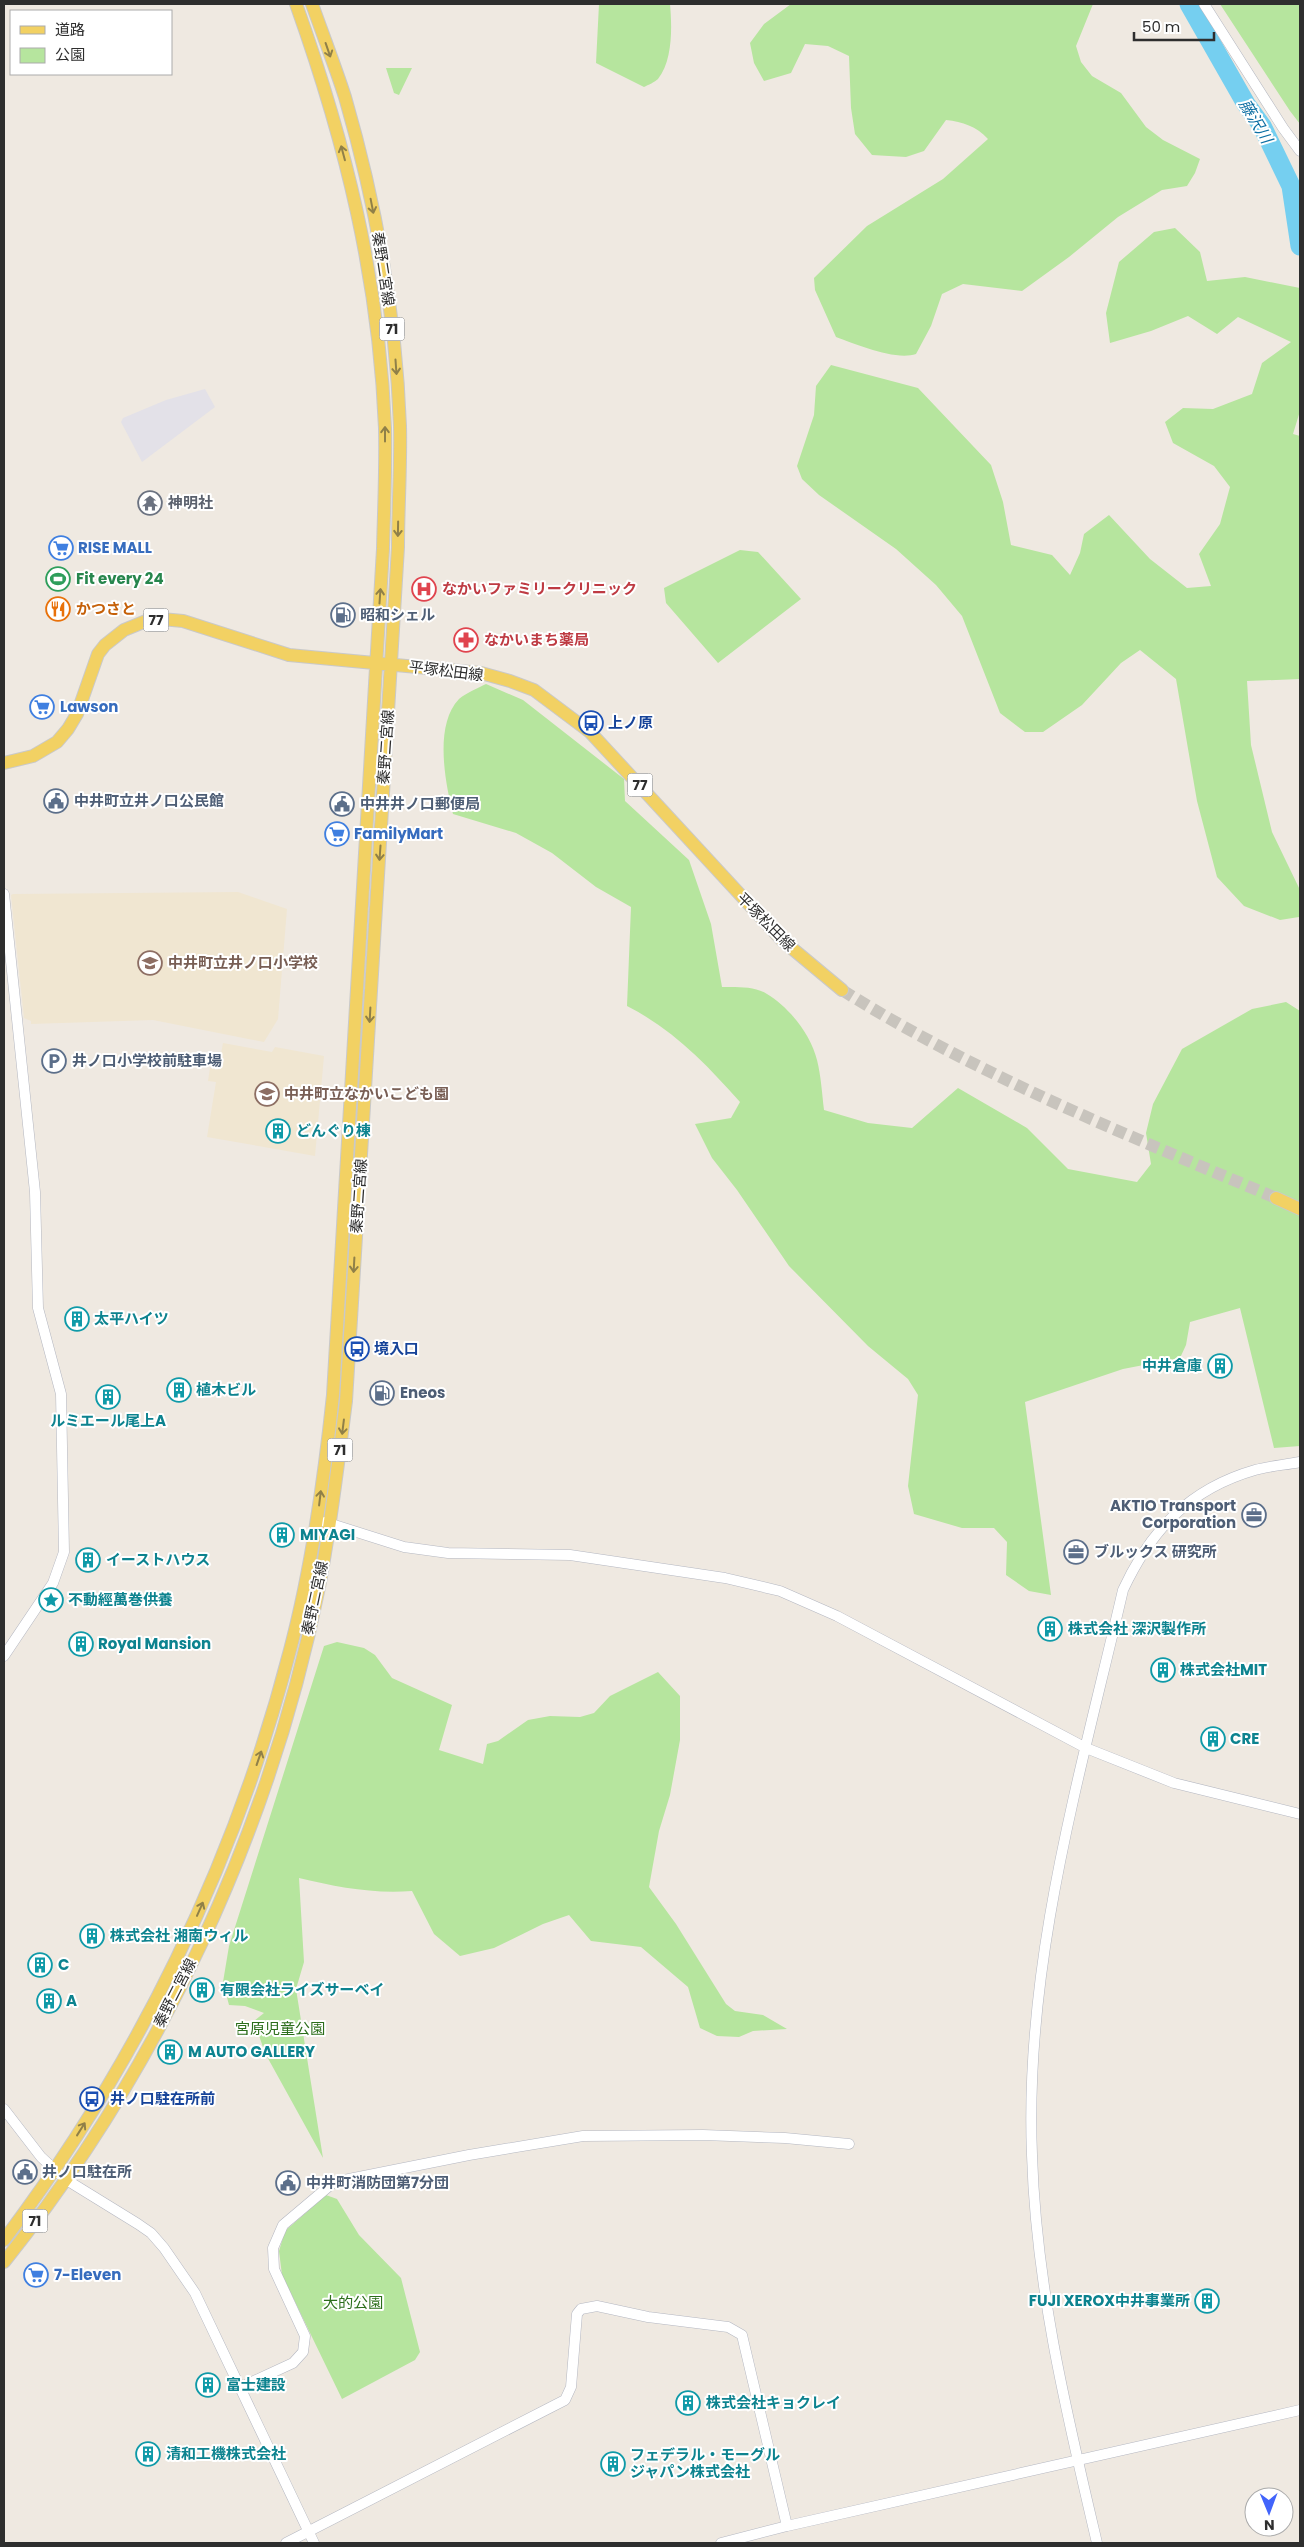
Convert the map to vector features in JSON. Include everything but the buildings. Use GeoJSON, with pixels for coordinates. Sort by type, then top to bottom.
{"type":"FeatureCollection","features":[{"type":"Feature","properties":{"kind":"main road","name":"秦野二宮線"},"geometry":{"type":"LineString","coordinates":[[4,2240],[54,2169],[123,2062],[152,2010],[224,1853],[264,1744],[290,1650],[318,1518],[333,1395],[383,549],[385,429],[379,348],[368,264],[354,192],[329,98],[296,4]]}},
{"type":"Feature","properties":{"kind":"main road","name":"秦野二宮線"},"geometry":{"type":"LineString","coordinates":[[4,2262],[65,2179],[115,2103],[166,2011],[222,1895],[252,1821],[278,1744],[304,1652],[330,1524],[346,1400],[398,548],[400,426],[395,355],[382,259],[369,189],[344,95],[312,4]]}},
{"type":"Feature","properties":{"kind":"main road","name":"平塚松田線"},"geometry":{"type":"LineString","coordinates":[[4,763],[38,754],[57,742],[77,714],[98,654],[124,630],[146,621],[162,618],[183,621],[289,655],[481,673],[500,678],[534,690],[558,706],[590,732],[617,759],[726,881],[782,940],[842,990]]}},
{"type":"Feature","properties":{"kind":"main road"},"geometry":{"type":"LineString","coordinates":[[1276,1198],[1300,1209]]}},
{"type":"Feature","properties":{"kind":"street"},"geometry":{"type":"LineString","coordinates":[[1204,4],[1283,128],[1300,151]]}},
{"type":"Feature","properties":{"kind":"street"},"geometry":{"type":"LineString","coordinates":[[4,894],[34,1192],[38,1308],[61,1394],[64,1552],[53,1583],[4,1656]]}},
{"type":"Feature","properties":{"kind":"street"},"geometry":{"type":"LineString","coordinates":[[1097,2543],[1054,2355],[1043,2281],[1032,2154],[1035,2027],[1051,1904],[1123,1590],[1148,1544],[1172,1516],[1211,1488],[1255,1470],[1300,1462]]}},
{"type":"Feature","properties":{"kind":"street"},"geometry":{"type":"LineString","coordinates":[[318,1518],[330,1524],[404,1547],[448,1553],[570,1555],[725,1578],[780,1591],[837,1616],[1086,1748],[1174,1783],[1300,1814]]}},
{"type":"Feature","properties":{"kind":"street"},"geometry":{"type":"LineString","coordinates":[[4,2109],[41,2157],[65,2179],[151,2233],[164,2248],[195,2293],[314,2543]]}},
{"type":"Feature","properties":{"kind":"street"},"geometry":{"type":"LineString","coordinates":[[239,2388],[293,2363],[303,2352],[305,2336],[274,2269],[273,2248],[284,2225],[334,2182],[469,2155],[583,2136],[785,2138],[849,2144]]}},
{"type":"Feature","properties":{"kind":"street"},"geometry":{"type":"LineString","coordinates":[[286,2543],[565,2400],[571,2387],[577,2314],[581,2309],[597,2306],[648,2317],[728,2327],[742,2335],[787,2526]]}},
{"type":"Feature","properties":{"kind":"street"},"geometry":{"type":"LineString","coordinates":[[721,2543],[787,2526],[1300,2410]]}},
{"type":"Feature","properties":{"kind":"shaded area"},"geometry":{"type":"Polygon","coordinates":[[[205,389],[215,407],[142,462],[121,422],[123,418],[166,400],[205,389]]]}},
{"type":"Feature","properties":{"kind":"shaded area","name":"中井町立井ノ口小学校"},"geometry":{"type":"Polygon","coordinates":[[[238,892],[287,909],[278,1019],[264,1042],[153,1020],[31,1024],[31,1021],[24,1018],[11,895],[238,892]]]}},
{"type":"Feature","properties":{"kind":"shaded area","name":"中井町立なかいこども園"},"geometry":{"type":"Polygon","coordinates":[[[223,1043],[272,1052],[275,1047],[324,1056],[315,1156],[207,1137],[216,1082],[208,1081],[210,1068],[218,1070],[223,1043]]]}},
{"type":"Feature","properties":{"kind":"green space"},"geometry":{"type":"Polygon","coordinates":[[[599,4],[670,4],[671,32],[669,53],[663,71],[657,80],[644,87],[596,63],[599,4]]]}},
{"type":"Feature","properties":{"kind":"green space"},"geometry":{"type":"Polygon","coordinates":[[[791,4],[1093,4],[1076,46],[1081,62],[1092,76],[1121,93],[1146,127],[1163,140],[1200,159],[1195,173],[1187,186],[1162,190],[1118,217],[1069,257],[1022,291],[963,284],[942,294],[931,326],[916,354],[907,356],[887,354],[836,337],[815,290],[814,278],[867,226],[943,179],[988,139],[969,125],[946,120],[924,151],[906,157],[872,155],[855,134],[851,108],[849,56],[828,46],[805,44],[791,73],[764,81],[754,63],[750,43],[764,24],[791,4]]]}},
{"type":"Feature","properties":{"kind":"green space"},"geometry":{"type":"Polygon","coordinates":[[[1220,4],[1300,4],[1300,124],[1290,111],[1220,4]]]}},
{"type":"Feature","properties":{"kind":"green space"},"geometry":{"type":"Polygon","coordinates":[[[386,68],[412,68],[399,95],[394,93],[386,68]]]}},
{"type":"Feature","properties":{"kind":"green space"},"geometry":{"type":"Polygon","coordinates":[[[1175,228],[1200,252],[1207,281],[1245,277],[1300,288],[1300,411],[1293,434],[1300,436],[1300,679],[1247,681],[1251,745],[1272,832],[1300,890],[1299,917],[1280,920],[1244,906],[1217,877],[1197,801],[1176,679],[1140,650],[1121,663],[1082,705],[1043,732],[1025,732],[1000,713],[962,616],[936,585],[896,549],[819,495],[802,479],[797,466],[814,415],[816,386],[831,365],[918,388],[991,465],[1003,502],[1011,545],[1052,555],[1070,575],[1080,553],[1084,534],[1109,515],[1150,559],[1187,588],[1211,586],[1199,554],[1220,524],[1230,487],[1214,466],[1173,443],[1165,422],[1183,408],[1213,409],[1252,394],[1262,363],[1291,342],[1238,317],[1217,334],[1188,316],[1151,331],[1110,343],[1106,313],[1119,262],[1154,232],[1175,228]]]}},
{"type":"Feature","properties":{"kind":"green space"},"geometry":{"type":"Polygon","coordinates":[[[740,550],[758,552],[801,599],[718,663],[666,603],[664,588],[740,550]]]}},
{"type":"Feature","properties":{"kind":"green space"},"geometry":{"type":"Polygon","coordinates":[[[486,684],[523,700],[624,779],[625,801],[689,860],[711,924],[722,987],[745,987],[762,991],[783,1006],[798,1022],[810,1041],[817,1060],[824,1110],[868,1123],[912,1128],[958,1088],[1027,1128],[1068,1169],[1137,1182],[1151,1164],[1146,1133],[1153,1104],[1182,1049],[1252,1009],[1286,1002],[1300,1011],[1300,1446],[1274,1448],[1240,1308],[1190,1322],[1186,1345],[1180,1358],[1123,1369],[1025,1402],[1051,1595],[1029,1591],[1006,1575],[1007,1542],[994,1528],[962,1528],[914,1514],[908,1486],[918,1395],[908,1379],[868,1346],[789,1266],[737,1190],[712,1158],[695,1124],[731,1118],[740,1102],[702,1061],[674,1037],[644,1015],[627,1006],[631,907],[596,887],[552,853],[516,833],[453,814],[445,770],[444,738],[446,723],[451,710],[459,699],[486,684]]]}},
{"type":"Feature","properties":{"kind":"green space","name":"宮原児童公園"},"geometry":{"type":"Polygon","coordinates":[[[337,1642],[364,1648],[375,1655],[392,1678],[452,1705],[439,1750],[483,1764],[487,1744],[498,1741],[528,1720],[550,1716],[580,1717],[594,1713],[610,1696],[658,1672],[680,1696],[680,1740],[670,1795],[659,1831],[649,1887],[676,1924],[726,2004],[735,2011],[763,2015],[787,2029],[753,2031],[739,2037],[717,2036],[700,2028],[688,1987],[641,1947],[591,1941],[569,1915],[543,1924],[494,1948],[460,1956],[434,1934],[412,1891],[397,1892],[355,1889],[299,1878],[304,1962],[296,1989],[323,2158],[265,2053],[254,2021],[264,2013],[245,2006],[229,2005],[223,1982],[229,1946],[324,1646],[337,1642]]]}},
{"type":"Feature","properties":{"kind":"green space","name":"大的公園"},"geometry":{"type":"Polygon","coordinates":[[[326,2195],[337,2199],[359,2235],[401,2278],[420,2352],[415,2360],[342,2399],[282,2275],[279,2251],[285,2231],[326,2195]]]}},
{"type":"Feature","properties":{"kind":"waterway","name":"藤沢川"},"geometry":{"type":"LineString","coordinates":[[1189,4],[1246,104],[1262,126],[1291,186],[1300,246]]}},
{"type":"Feature","properties":{"kind":"tunnel"},"geometry":{"type":"LineString","coordinates":[[842,990],[893,1021],[1000,1077],[1055,1103],[1276,1198]]}},
{"type":"Feature","properties":{"kind":"place","name":"神明社"},"geometry":{"type":"Point","coordinates":[150,503]}},
{"type":"Feature","properties":{"kind":"place","name":"RISE MALL"},"geometry":{"type":"Point","coordinates":[61,548]}},
{"type":"Feature","properties":{"kind":"place","name":"Fit every 24"},"geometry":{"type":"Point","coordinates":[58,579]}},
{"type":"Feature","properties":{"kind":"place","name":"なかいファミリークリニック"},"geometry":{"type":"Point","coordinates":[424,589]}},
{"type":"Feature","properties":{"kind":"place","name":"かつさと"},"geometry":{"type":"Point","coordinates":[58,609]}},
{"type":"Feature","properties":{"kind":"place","name":"昭和シェル"},"geometry":{"type":"Point","coordinates":[343,615]}},
{"type":"Feature","properties":{"kind":"place","name":"なかいまち薬局"},"geometry":{"type":"Point","coordinates":[466,640]}},
{"type":"Feature","properties":{"kind":"place","name":"Lawson"},"geometry":{"type":"Point","coordinates":[42,707]}},
{"type":"Feature","properties":{"kind":"place","name":"上ノ原"},"geometry":{"type":"Point","coordinates":[591,723]}},
{"type":"Feature","properties":{"kind":"place","name":"中井町立井ノ口公民館"},"geometry":{"type":"Point","coordinates":[56,801]}},
{"type":"Feature","properties":{"kind":"place","name":"中井井ノ口郵便局"},"geometry":{"type":"Point","coordinates":[342,804]}},
{"type":"Feature","properties":{"kind":"place","name":"FamilyMart"},"geometry":{"type":"Point","coordinates":[337,834]}},
{"type":"Feature","properties":{"kind":"place","name":"中井町立井ノ口小学校"},"geometry":{"type":"Point","coordinates":[150,963]}},
{"type":"Feature","properties":{"kind":"place","name":"井ノ口小学校前駐車場"},"geometry":{"type":"Point","coordinates":[54,1061]}},
{"type":"Feature","properties":{"kind":"place","name":"中井町立なかいこども園"},"geometry":{"type":"Point","coordinates":[267,1094]}},
{"type":"Feature","properties":{"kind":"place","name":"どんぐり棟"},"geometry":{"type":"Point","coordinates":[278,1131]}},
{"type":"Feature","properties":{"kind":"place","name":"太平ハイツ"},"geometry":{"type":"Point","coordinates":[77,1319]}},
{"type":"Feature","properties":{"kind":"place","name":"境入口"},"geometry":{"type":"Point","coordinates":[357,1349]}},
{"type":"Feature","properties":{"kind":"place","name":"中井倉庫"},"geometry":{"type":"Point","coordinates":[1220,1366]}},
{"type":"Feature","properties":{"kind":"place","name":"植木ビル"},"geometry":{"type":"Point","coordinates":[179,1390]}},
{"type":"Feature","properties":{"kind":"place","name":"Eneos"},"geometry":{"type":"Point","coordinates":[382,1393]}},
{"type":"Feature","properties":{"kind":"place","name":"ルミエール尾上A"},"geometry":{"type":"Point","coordinates":[108,1397]}},
{"type":"Feature","properties":{"kind":"place","name":"AKTIO Transport Corporation"},"geometry":{"type":"Point","coordinates":[1254,1515]}},
{"type":"Feature","properties":{"kind":"place","name":"MIYAGI"},"geometry":{"type":"Point","coordinates":[282,1535]}},
{"type":"Feature","properties":{"kind":"place","name":"ブルックス 研究所"},"geometry":{"type":"Point","coordinates":[1076,1552]}},
{"type":"Feature","properties":{"kind":"place","name":"イーストハウス"},"geometry":{"type":"Point","coordinates":[88,1560]}},
{"type":"Feature","properties":{"kind":"place","name":"不動經萬巻供養"},"geometry":{"type":"Point","coordinates":[51,1600]}},
{"type":"Feature","properties":{"kind":"place","name":"株式会社 深沢製作所"},"geometry":{"type":"Point","coordinates":[1050,1629]}},
{"type":"Feature","properties":{"kind":"place","name":"Royal Mansion"},"geometry":{"type":"Point","coordinates":[81,1644]}},
{"type":"Feature","properties":{"kind":"place","name":"株式会社MIT"},"geometry":{"type":"Point","coordinates":[1163,1670]}},
{"type":"Feature","properties":{"kind":"place","name":"CRE"},"geometry":{"type":"Point","coordinates":[1213,1739]}},
{"type":"Feature","properties":{"kind":"place","name":"株式会社 湘南ウィル"},"geometry":{"type":"Point","coordinates":[92,1936]}},
{"type":"Feature","properties":{"kind":"place","name":"C"},"geometry":{"type":"Point","coordinates":[40,1965]}},
{"type":"Feature","properties":{"kind":"place","name":"有限会社ライズサーベイ"},"geometry":{"type":"Point","coordinates":[202,1990]}},
{"type":"Feature","properties":{"kind":"place","name":"A"},"geometry":{"type":"Point","coordinates":[49,2001]}},
{"type":"Feature","properties":{"kind":"place","name":"M AUTO GALLERY"},"geometry":{"type":"Point","coordinates":[170,2052]}},
{"type":"Feature","properties":{"kind":"place","name":"井ノ口駐在所前"},"geometry":{"type":"Point","coordinates":[92,2099]}},
{"type":"Feature","properties":{"kind":"place","name":"井ノ口駐在所"},"geometry":{"type":"Point","coordinates":[25,2172]}},
{"type":"Feature","properties":{"kind":"place","name":"中井町消防団第7分団"},"geometry":{"type":"Point","coordinates":[288,2183]}},
{"type":"Feature","properties":{"kind":"place","name":"7-Eleven"},"geometry":{"type":"Point","coordinates":[36,2275]}},
{"type":"Feature","properties":{"kind":"place","name":"FUJI XEROX中井事業所"},"geometry":{"type":"Point","coordinates":[1207,2301]}},
{"type":"Feature","properties":{"kind":"place","name":"富士建設"},"geometry":{"type":"Point","coordinates":[208,2385]}},
{"type":"Feature","properties":{"kind":"place","name":"株式会社キョクレイ"},"geometry":{"type":"Point","coordinates":[688,2403]}},
{"type":"Feature","properties":{"kind":"place","name":"清和工機株式会社"},"geometry":{"type":"Point","coordinates":[148,2454]}},
{"type":"Feature","properties":{"kind":"place","name":"フェデラル・モーグル ジャパン株式会社"},"geometry":{"type":"Point","coordinates":[613,2464]}}]}
